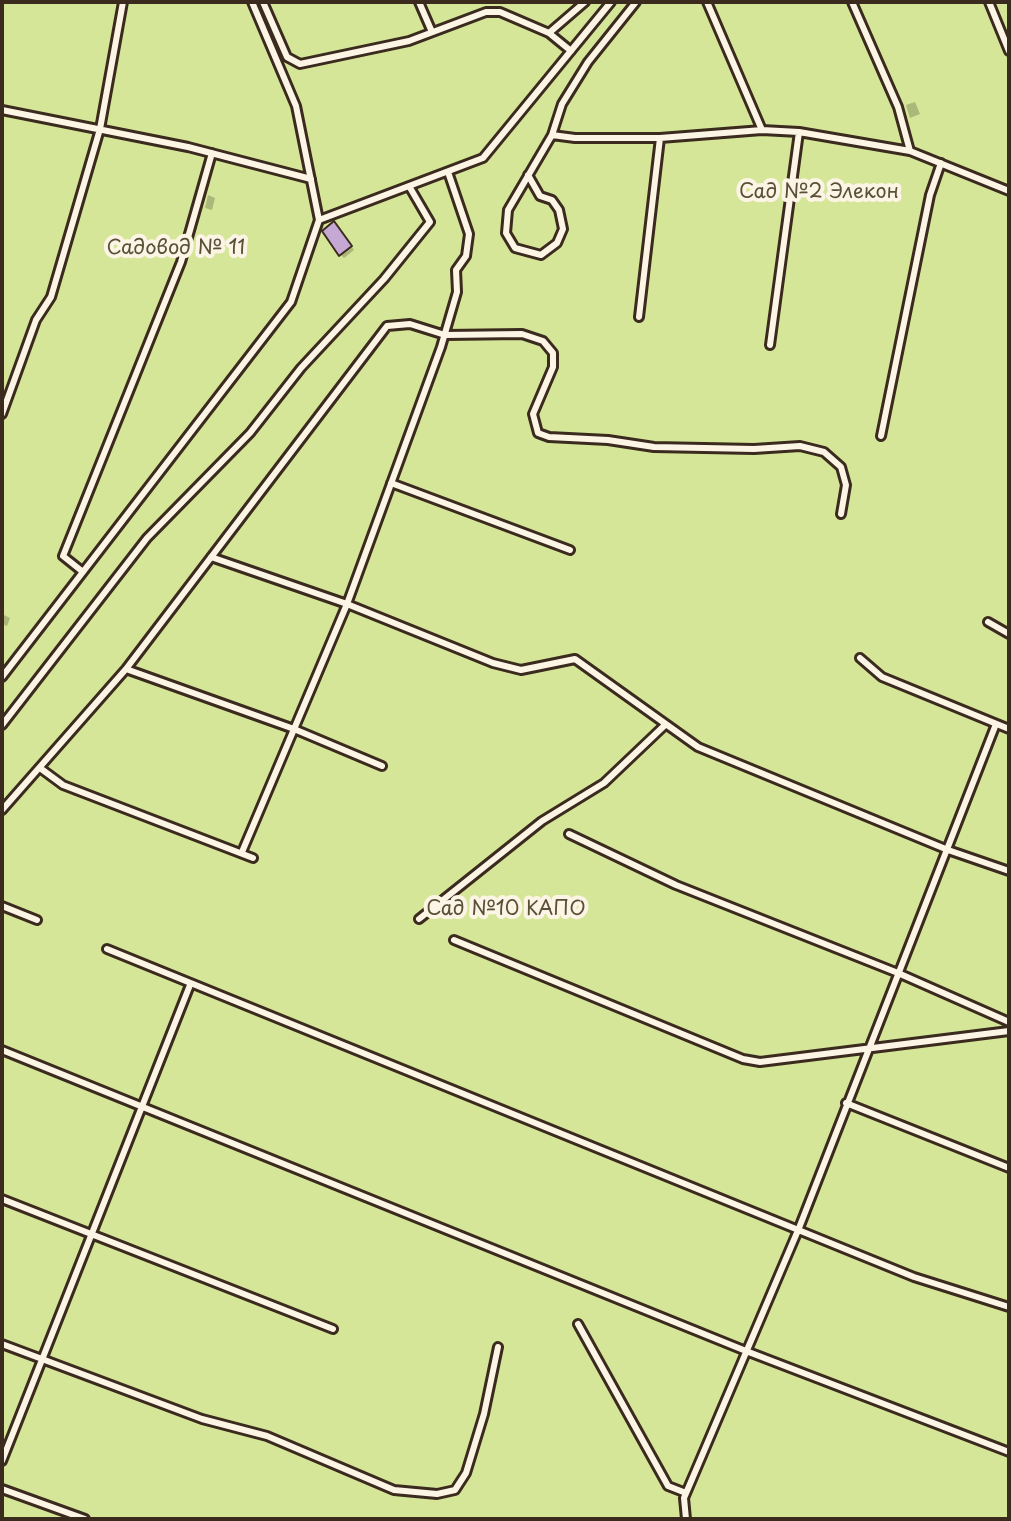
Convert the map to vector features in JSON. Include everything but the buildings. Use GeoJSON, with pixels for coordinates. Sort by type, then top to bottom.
{"type":"FeatureCollection","features":[{"type":"Feature","properties":{"kind":"lane"},"geometry":{"type":"LineString","coordinates":[[2,414],[36,320],[51,297],[100,129],[123,2]]}},
{"type":"Feature","properties":{"kind":"lane"},"geometry":{"type":"LineString","coordinates":[[2,677],[291,302],[319,220],[296,106],[252,2]]}},
{"type":"Feature","properties":{"kind":"lane"},"geometry":{"type":"LineString","coordinates":[[263,2],[287,57],[300,64],[409,41],[486,12],[500,12],[549,33],[571,51]]}},
{"type":"Feature","properties":{"kind":"lane"},"geometry":{"type":"LineString","coordinates":[[419,2],[432,32]]}},
{"type":"Feature","properties":{"kind":"lane"},"geometry":{"type":"LineString","coordinates":[[571,2],[578,11]]}},
{"type":"Feature","properties":{"kind":"lane"},"geometry":{"type":"LineString","coordinates":[[549,33],[585,2]]}},
{"type":"Feature","properties":{"kind":"lane"},"geometry":{"type":"LineString","coordinates":[[319,220],[483,158],[611,2]]}},
{"type":"Feature","properties":{"kind":"lane"},"geometry":{"type":"LineString","coordinates":[[528,175],[540,196],[552,200],[559,210],[563,229],[557,243],[541,255],[515,248],[506,233],[508,210],[528,175],[552,135],[562,104],[588,62],[636,2]]}},
{"type":"Feature","properties":{"kind":"lane"},"geometry":{"type":"LineString","coordinates":[[707,2],[762,130]]}},
{"type":"Feature","properties":{"kind":"lane"},"geometry":{"type":"LineString","coordinates":[[852,2],[898,107],[910,151]]}},
{"type":"Feature","properties":{"kind":"lane"},"geometry":{"type":"LineString","coordinates":[[989,2],[1009,51]]}},
{"type":"Feature","properties":{"kind":"lane"},"geometry":{"type":"LineString","coordinates":[[2,110],[212,153],[311,179]]}},
{"type":"Feature","properties":{"kind":"lane"},"geometry":{"type":"LineString","coordinates":[[552,135],[660,138],[762,130],[799,132],[910,151],[1009,191]]}},
{"type":"Feature","properties":{"kind":"lane"},"geometry":{"type":"LineString","coordinates":[[770,345],[799,132]]}},
{"type":"Feature","properties":{"kind":"lane"},"geometry":{"type":"LineString","coordinates":[[639,317],[660,138]]}},
{"type":"Feature","properties":{"kind":"lane"},"geometry":{"type":"LineString","coordinates":[[83,572],[63,556],[181,262],[212,153]]}},
{"type":"Feature","properties":{"kind":"lane"},"geometry":{"type":"LineString","coordinates":[[881,436],[930,195],[941,163]]}},
{"type":"Feature","properties":{"kind":"lane"},"geometry":{"type":"LineString","coordinates":[[242,852],[347,604],[445,335],[457,292],[456,270],[466,256],[469,234],[448,172]]}},
{"type":"Feature","properties":{"kind":"lane"},"geometry":{"type":"LineString","coordinates":[[2,725],[147,538],[250,433],[301,368],[384,279],[430,222],[409,186]]}},
{"type":"Feature","properties":{"kind":"lane"},"geometry":{"type":"LineString","coordinates":[[2,810],[126,669],[387,326],[410,324],[445,335],[522,334],[543,341],[553,353],[553,367],[533,414],[538,433],[654,447],[754,449],[800,446],[824,452],[841,467],[846,485],[841,514]]}},
{"type":"Feature","properties":{"kind":"lane"},"geometry":{"type":"LineString","coordinates":[[391,483],[570,550]]}},
{"type":"Feature","properties":{"kind":"lane"},"geometry":{"type":"LineString","coordinates":[[211,557],[347,604],[493,663],[521,670],[575,659],[698,747],[948,850],[1009,871]]}},
{"type":"Feature","properties":{"kind":"lane"},"geometry":{"type":"LineString","coordinates":[[988,622],[1009,634]]}},
{"type":"Feature","properties":{"kind":"lane"},"geometry":{"type":"LineString","coordinates":[[860,658],[882,677],[1009,729]]}},
{"type":"Feature","properties":{"kind":"lane"},"geometry":{"type":"LineString","coordinates":[[2,660],[12,664]]}},
{"type":"Feature","properties":{"kind":"lane"},"geometry":{"type":"LineString","coordinates":[[126,669],[294,729],[382,766]]}},
{"type":"Feature","properties":{"kind":"lane"},"geometry":{"type":"LineString","coordinates":[[686,1519],[686,1493],[799,1228],[866,1048],[996,724]]}},
{"type":"Feature","properties":{"kind":"lane"},"geometry":{"type":"LineString","coordinates":[[419,919],[542,821],[604,783],[665,725]]}},
{"type":"Feature","properties":{"kind":"lane"},"geometry":{"type":"LineString","coordinates":[[40,768],[63,785],[253,858]]}},
{"type":"Feature","properties":{"kind":"lane"},"geometry":{"type":"LineString","coordinates":[[569,834],[676,885],[898,973],[1009,1022]]}},
{"type":"Feature","properties":{"kind":"lane"},"geometry":{"type":"LineString","coordinates":[[2,906],[37,920]]}},
{"type":"Feature","properties":{"kind":"lane"},"geometry":{"type":"LineString","coordinates":[[454,940],[743,1059],[760,1062],[1009,1031]]}},
{"type":"Feature","properties":{"kind":"lane"},"geometry":{"type":"LineString","coordinates":[[107,949],[914,1277],[1009,1307]]}},
{"type":"Feature","properties":{"kind":"lane"},"geometry":{"type":"LineString","coordinates":[[2,1461],[190,985]]}},
{"type":"Feature","properties":{"kind":"lane"},"geometry":{"type":"LineString","coordinates":[[2,1050],[746,1351],[1009,1452]]}},
{"type":"Feature","properties":{"kind":"lane"},"geometry":{"type":"LineString","coordinates":[[846,1103],[1009,1168]]}},
{"type":"Feature","properties":{"kind":"lane"},"geometry":{"type":"LineString","coordinates":[[2,1199],[333,1329]]}},
{"type":"Feature","properties":{"kind":"lane"},"geometry":{"type":"LineString","coordinates":[[578,1324],[668,1486],[686,1493]]}},
{"type":"Feature","properties":{"kind":"lane"},"geometry":{"type":"LineString","coordinates":[[2,1344],[202,1419],[267,1436],[394,1490],[437,1494],[455,1490],[466,1473],[484,1414],[498,1347]]}},
{"type":"Feature","properties":{"kind":"lane"},"geometry":{"type":"LineString","coordinates":[[2,1489],[85,1519]]}},
{"type":"Feature","properties":{"kind":"green space","name":"Сад №10 КАПО"},"geometry":{"type":"Polygon","coordinates":[[[2,2],[1009,2],[1009,1519],[2,1519],[2,2]]]}},
{"type":"Feature","properties":{"kind":"park label","name":"Сад №2 Элекон"},"geometry":{"type":"Point","coordinates":[819,192]}},
{"type":"Feature","properties":{"kind":"park label","name":"Садовод № 11"},"geometry":{"type":"Point","coordinates":[176,248]}}]}
